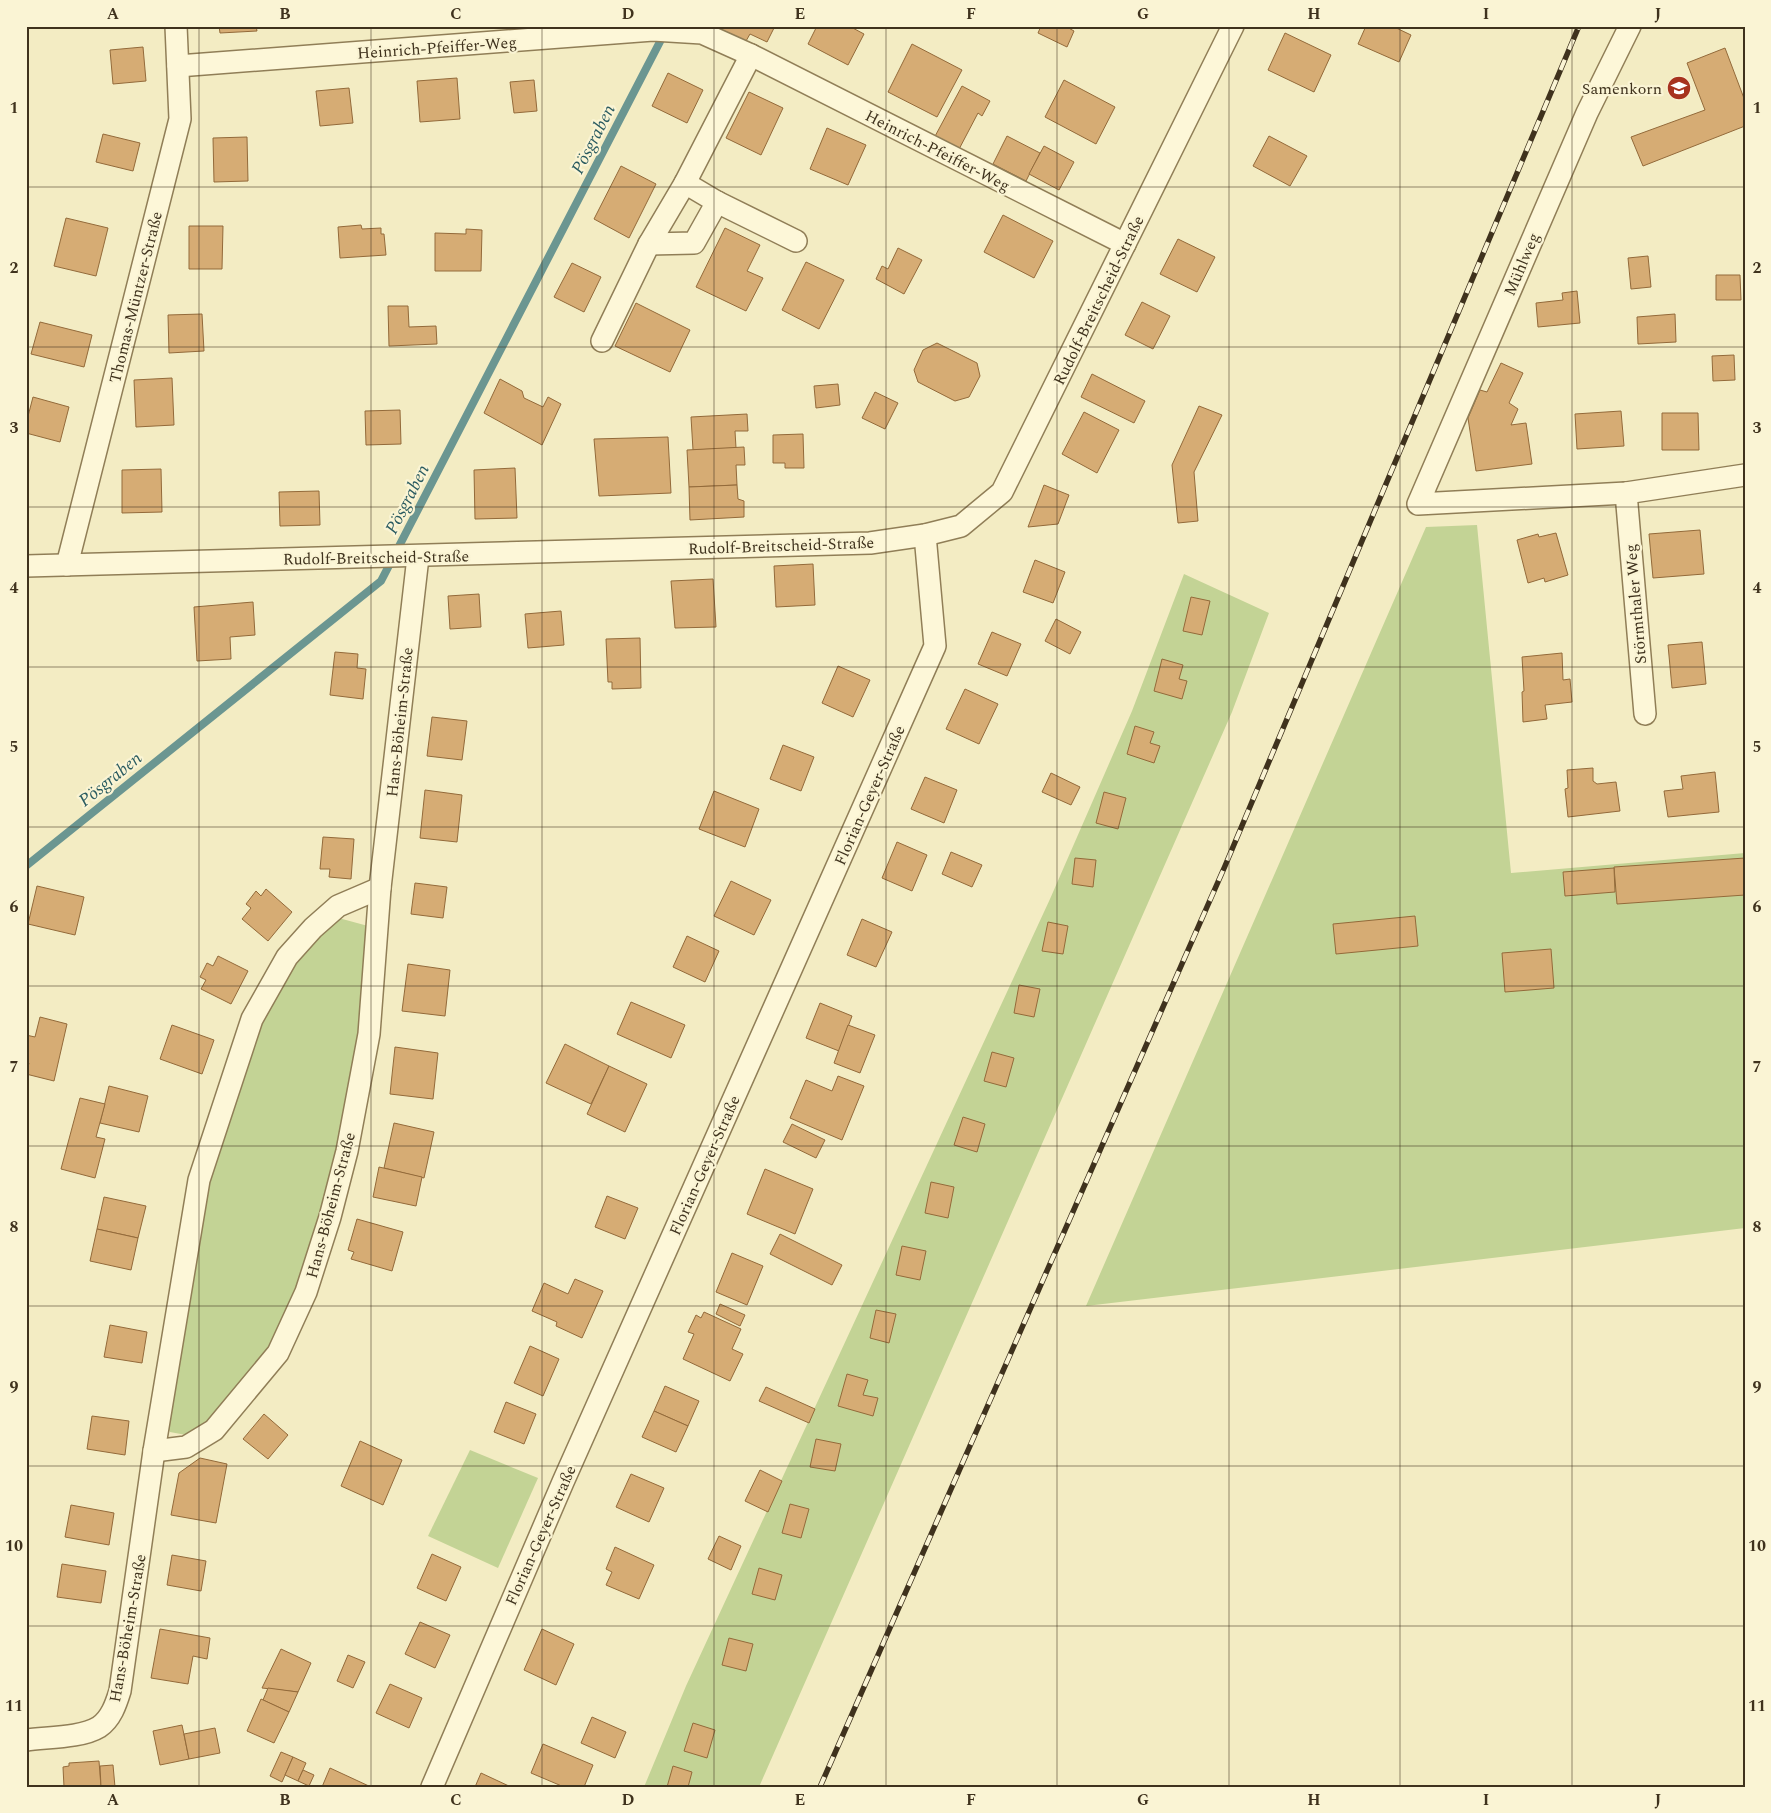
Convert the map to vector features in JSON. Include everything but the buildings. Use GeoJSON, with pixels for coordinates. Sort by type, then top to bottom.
{"type":"FeatureCollection","features":[{"type":"Feature","properties":{"kind":"street","name":"Thomas-Müntzer-Straße"},"geometry":{"type":"LineString","coordinates":[[67,565],[180,120],[176,26]]}},
{"type":"Feature","properties":{"kind":"street","name":"Rudolf-Breitscheid-Straße"},"geometry":{"type":"LineString","coordinates":[[26,566],[870,543],[925,535],[961,526],[1002,492],[1234,26]]}},
{"type":"Feature","properties":{"kind":"street","name":"Mühlweg"},"geometry":{"type":"LineString","coordinates":[[1626,493],[1418,504],[1587,113],[1630,26]]}},
{"type":"Feature","properties":{"kind":"street","name":"Heinrich-Pfeiffer-Weg"},"geometry":{"type":"LineString","coordinates":[[178,66],[669,32],[702,33],[751,55],[1125,244]]}},
{"type":"Feature","properties":{"kind":"street"},"geometry":{"type":"LineString","coordinates":[[602,341],[649,244],[685,183],[751,55]]}},
{"type":"Feature","properties":{"kind":"street"},"geometry":{"type":"LineString","coordinates":[[685,183],[717,202],[796,241]]}},
{"type":"Feature","properties":{"kind":"street"},"geometry":{"type":"LineString","coordinates":[[649,244],[694,244],[717,202]]}},
{"type":"Feature","properties":{"kind":"street"},"geometry":{"type":"LineString","coordinates":[[1626,493],[1745,475]]}},
{"type":"Feature","properties":{"kind":"street","name":"Störmthaler Weg"},"geometry":{"type":"LineString","coordinates":[[1626,493],[1645,714]]}},
{"type":"Feature","properties":{"kind":"street","name":"Florian-Geyer-Straße"},"geometry":{"type":"LineString","coordinates":[[432,1787],[563,1482],[935,646],[925,535]]}},
{"type":"Feature","properties":{"kind":"street","name":"Hans-Böheim-Straße"},"geometry":{"type":"LineString","coordinates":[[154,1451],[186,1447],[214,1430],[278,1352],[306,1292],[330,1217],[349,1141],[369,1034],[401,556]]}},
{"type":"Feature","properties":{"kind":"street","name":"Hans-Böheim-Straße"},"geometry":{"type":"LineString","coordinates":[[26,1740],[79,1734],[99,1727],[115,1707],[120,1691],[154,1451],[200,1180],[252,1019],[287,957],[313,928],[338,906],[380,888]]}},
{"type":"Feature","properties":{"kind":"green space"},"geometry":{"type":"Polygon","coordinates":[[[1477,525],[1511,873],[1745,853],[1745,1228],[1086,1306],[1426,527],[1477,525]]]}},
{"type":"Feature","properties":{"kind":"green space"},"geometry":{"type":"Polygon","coordinates":[[[1184,574],[1269,613],[1232,712],[759,1787],[644,1787],[686,1686],[1050,899],[1132,711],[1184,574]]]}},
{"type":"Feature","properties":{"kind":"green space"},"geometry":{"type":"Polygon","coordinates":[[[335,917],[368,926],[361,1033],[340,1149],[312,1255],[271,1347],[230,1401],[198,1430],[186,1435],[170,1432],[166,1422],[209,1185],[258,1026],[289,970],[335,917]]]}},
{"type":"Feature","properties":{"kind":"green space"},"geometry":{"type":"Polygon","coordinates":[[[470,1450],[538,1478],[498,1568],[428,1536],[470,1450]]]}},
{"type":"Feature","properties":{"kind":"waterway","name":"Pösgraben"},"geometry":{"type":"LineString","coordinates":[[26,866],[381,581],[665,32]]}},
{"type":"Feature","properties":{"kind":"railway"},"geometry":{"type":"LineString","coordinates":[[820,1787],[1225,866],[1579,26]]}},
{"type":"Feature","properties":{"kind":"place","name":"Samenkorn"},"geometry":{"type":"Point","coordinates":[1679,88]}}]}
